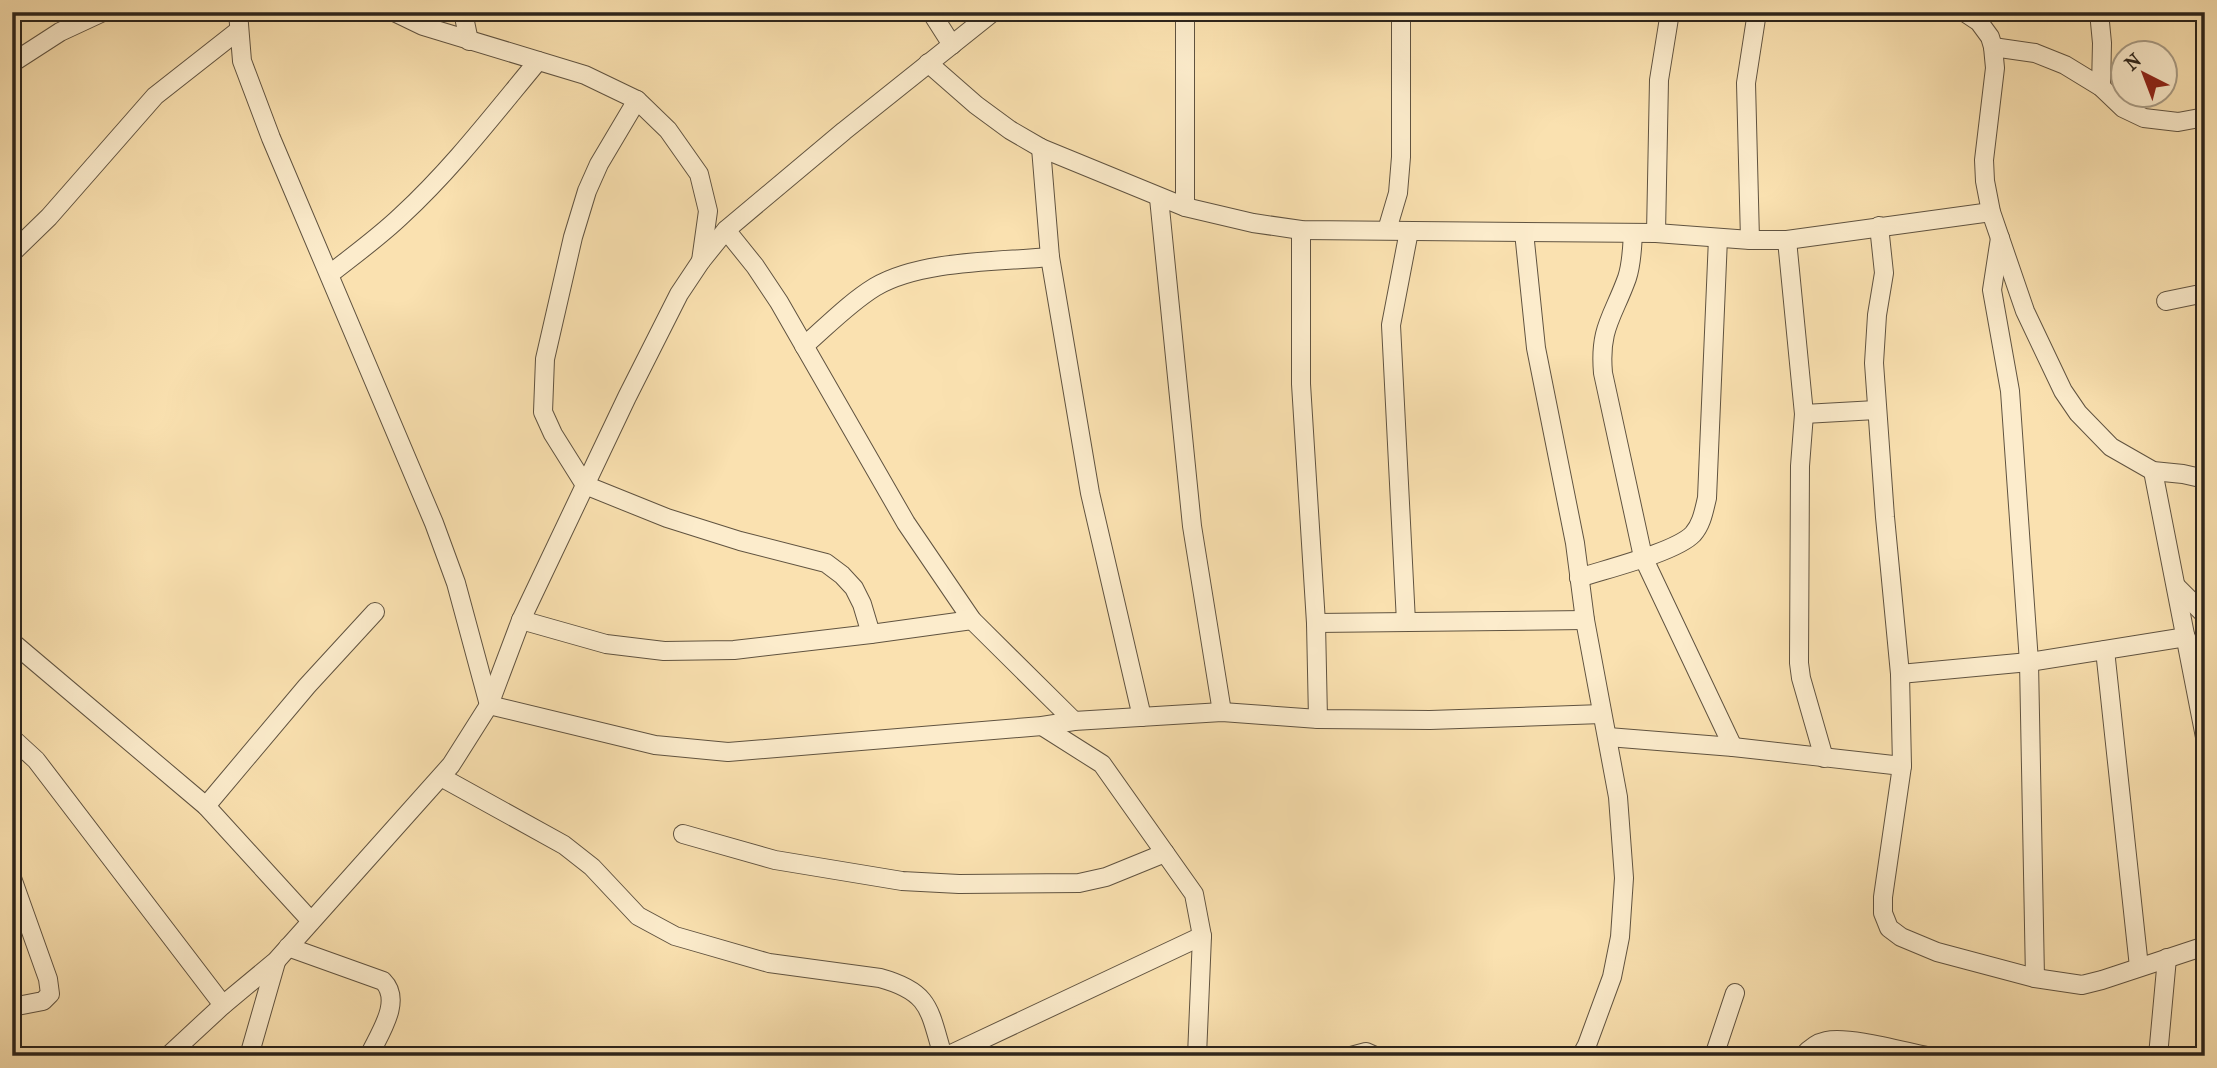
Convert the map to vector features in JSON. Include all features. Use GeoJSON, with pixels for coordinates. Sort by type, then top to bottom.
{"type":"FeatureCollection","features":[{"type":"Feature","properties":{"kind":"street"},"geometry":{"type":"LineString","coordinates":[[12,64],[60,32],[103,12]]}},
{"type":"Feature","properties":{"kind":"street"},"geometry":{"type":"LineString","coordinates":[[394,12],[423,26],[600,81],[637,100],[668,130],[699,174],[708,211],[701,261]]}},
{"type":"Feature","properties":{"kind":"street"},"geometry":{"type":"LineString","coordinates":[[463,12],[469,41]]}},
{"type":"Feature","properties":{"kind":"street"},"geometry":{"type":"LineString","coordinates":[[931,12],[952,45]]}},
{"type":"Feature","properties":{"kind":"street"},"geometry":{"type":"LineString","coordinates":[[168,1056],[276,961],[451,765],[489,705],[521,620],[585,485],[673,305],[701,261],[726,230],[993,12]]}},
{"type":"Feature","properties":{"kind":"street"},"geometry":{"type":"LineString","coordinates":[[1185,12],[1185,207]]}},
{"type":"Feature","properties":{"kind":"street"},"geometry":{"type":"LineString","coordinates":[[1387,230],[1398,193],[1401,157],[1401,12]]}},
{"type":"Feature","properties":{"kind":"street"},"geometry":{"type":"LineString","coordinates":[[1656,233],[1659,80],[1670,12]]}},
{"type":"Feature","properties":{"kind":"street"},"geometry":{"type":"LineString","coordinates":[[1750,240],[1746,83],[1757,12]]}},
{"type":"Feature","properties":{"kind":"street"},"geometry":{"type":"LineString","coordinates":[[1964,12],[1979,22],[1990,37],[1993,47],[1995,68],[1984,160],[1991,212],[2025,311],[2063,391],[2078,414],[2111,447],[2154,471],[2205,479]]}},
{"type":"Feature","properties":{"kind":"street"},"geometry":{"type":"LineString","coordinates":[[2099,12],[2102,43],[2101,87]]}},
{"type":"Feature","properties":{"kind":"street"},"geometry":{"type":"LineString","coordinates":[[12,253],[49,217],[155,96],[238,21]]}},
{"type":"Feature","properties":{"kind":"street"},"geometry":{"type":"LineString","coordinates":[[238,21],[242,61],[271,138],[434,523],[456,583],[489,705]]}},
{"type":"Feature","properties":{"kind":"street"},"geometry":{"type":"LineString","coordinates":[[1993,47],[2035,53],[2065,65],[2101,87],[2123,108],[2144,118],[2178,122],[2205,117]]}},
{"type":"Feature","properties":{"kind":"street"},"geometry":{"type":"LineString","coordinates":[[330,274],[378,236],[424,194],[471,143],[538,61]]}},
{"type":"Feature","properties":{"kind":"street"},"geometry":{"type":"LineString","coordinates":[[928,63],[1010,130],[1041,148],[1185,207],[1253,223],[1301,230],[1656,233],[1787,240],[1991,212]]}},
{"type":"Feature","properties":{"kind":"street"},"geometry":{"type":"LineString","coordinates":[[637,100],[599,164],[587,191],[573,237],[545,359],[543,412],[553,434],[585,485],[667,518],[740,541],[827,563],[854,588],[871,634]]}},
{"type":"Feature","properties":{"kind":"street"},"geometry":{"type":"LineString","coordinates":[[1041,148],[1050,257],[1090,493],[1142,717]]}},
{"type":"Feature","properties":{"kind":"street"},"geometry":{"type":"LineString","coordinates":[[1159,198],[1192,526],[1222,712]]}},
{"type":"Feature","properties":{"kind":"street"},"geometry":{"type":"LineString","coordinates":[[1879,226],[1884,273],[1874,352],[1876,410],[1900,674],[1902,766],[1882,897],[1883,913],[1889,928],[1901,937],[1937,953],[2035,978],[2082,985],[2205,946]]}},
{"type":"Feature","properties":{"kind":"street"},"geometry":{"type":"LineString","coordinates":[[726,230],[779,302],[906,523],[972,620],[1074,721]]}},
{"type":"Feature","properties":{"kind":"street"},"geometry":{"type":"LineString","coordinates":[[1301,230],[1301,384],[1316,623],[1318,719]]}},
{"type":"Feature","properties":{"kind":"street"},"geometry":{"type":"LineString","coordinates":[[1406,622],[1391,325],[1409,230]]}},
{"type":"Feature","properties":{"kind":"street"},"geometry":{"type":"LineString","coordinates":[[1524,232],[1536,348],[1575,543],[1585,620],[1618,797],[1624,878],[1620,937],[1612,977],[1581,1056]]}},
{"type":"Feature","properties":{"kind":"street"},"geometry":{"type":"LineString","coordinates":[[1633,233],[1627,276],[1603,333],[1603,373],[1643,557],[1733,747]]}},
{"type":"Feature","properties":{"kind":"street"},"geometry":{"type":"LineString","coordinates":[[1579,578],[1670,548],[1691,536],[1699,527],[1707,498],[1718,238]]}},
{"type":"Feature","properties":{"kind":"street"},"geometry":{"type":"LineString","coordinates":[[2000,238],[1992,290],[2010,391],[2029,662],[2035,978]]}},
{"type":"Feature","properties":{"kind":"street"},"geometry":{"type":"LineString","coordinates":[[1787,240],[1804,414],[1800,466],[1799,663],[1824,758]]}},
{"type":"Feature","properties":{"kind":"street"},"geometry":{"type":"LineString","coordinates":[[804,346],[854,302],[894,278],[921,270],[1050,257]]}},
{"type":"Feature","properties":{"kind":"street"},"geometry":{"type":"LineString","coordinates":[[2166,301],[2205,293]]}},
{"type":"Feature","properties":{"kind":"street"},"geometry":{"type":"LineString","coordinates":[[1804,414],[1876,410]]}},
{"type":"Feature","properties":{"kind":"street"},"geometry":{"type":"LineString","coordinates":[[2154,471],[2205,737]]}},
{"type":"Feature","properties":{"kind":"street"},"geometry":{"type":"LineString","coordinates":[[2176,586],[2205,615]]}},
{"type":"Feature","properties":{"kind":"street"},"geometry":{"type":"LineString","coordinates":[[205,806],[323,668],[375,612]]}},
{"type":"Feature","properties":{"kind":"street"},"geometry":{"type":"LineString","coordinates":[[521,620],[606,644],[664,651],[734,650],[972,620]]}},
{"type":"Feature","properties":{"kind":"street"},"geometry":{"type":"LineString","coordinates":[[1316,623],[1585,620]]}},
{"type":"Feature","properties":{"kind":"street"},"geometry":{"type":"LineString","coordinates":[[1900,674],[2029,662],[2186,637]]}},
{"type":"Feature","properties":{"kind":"street"},"geometry":{"type":"LineString","coordinates":[[12,642],[205,806],[311,921]]}},
{"type":"Feature","properties":{"kind":"street"},"geometry":{"type":"LineString","coordinates":[[2105,650],[2139,967]]}},
{"type":"Feature","properties":{"kind":"street"},"geometry":{"type":"LineString","coordinates":[[489,705],[655,745],[728,752],[1042,726],[1074,721],[1222,712],[1318,719],[1430,720],[1602,714]]}},
{"type":"Feature","properties":{"kind":"street"},"geometry":{"type":"LineString","coordinates":[[1042,726],[1102,764],[1194,894],[1202,936],[1197,1056]]}},
{"type":"Feature","properties":{"kind":"street"},"geometry":{"type":"LineString","coordinates":[[1608,737],[1733,747],[1902,766]]}},
{"type":"Feature","properties":{"kind":"street"},"geometry":{"type":"LineString","coordinates":[[12,738],[36,760],[223,1005]]}},
{"type":"Feature","properties":{"kind":"street"},"geometry":{"type":"LineString","coordinates":[[441,776],[564,845],[592,867],[638,916],[675,936],[769,963],[880,978],[897,983],[921,997],[930,1012],[945,1056],[1202,936]]}},
{"type":"Feature","properties":{"kind":"street"},"geometry":{"type":"LineString","coordinates":[[683,834],[775,860],[902,881],[947,883],[1079,883],[1106,877],[1165,853]]}},
{"type":"Feature","properties":{"kind":"street"},"geometry":{"type":"LineString","coordinates":[[12,878],[48,979],[50,994],[43,1001],[12,1007]]}},
{"type":"Feature","properties":{"kind":"street"},"geometry":{"type":"LineString","coordinates":[[288,947],[383,981],[388,986],[392,1004],[369,1056]]}},
{"type":"Feature","properties":{"kind":"street"},"geometry":{"type":"LineString","coordinates":[[2158,1056],[2167,958]]}},
{"type":"Feature","properties":{"kind":"street"},"geometry":{"type":"LineString","coordinates":[[249,1056],[276,961]]}},
{"type":"Feature","properties":{"kind":"street"},"geometry":{"type":"LineString","coordinates":[[1714,1056],[1735,993]]}},
{"type":"Feature","properties":{"kind":"street"},"geometry":{"type":"LineString","coordinates":[[1802,1056],[1812,1046],[1841,1040],[1927,1056]]}},
{"type":"Feature","properties":{"kind":"street"},"geometry":{"type":"LineString","coordinates":[[1351,1056],[1366,1052],[1375,1056]]}}]}
